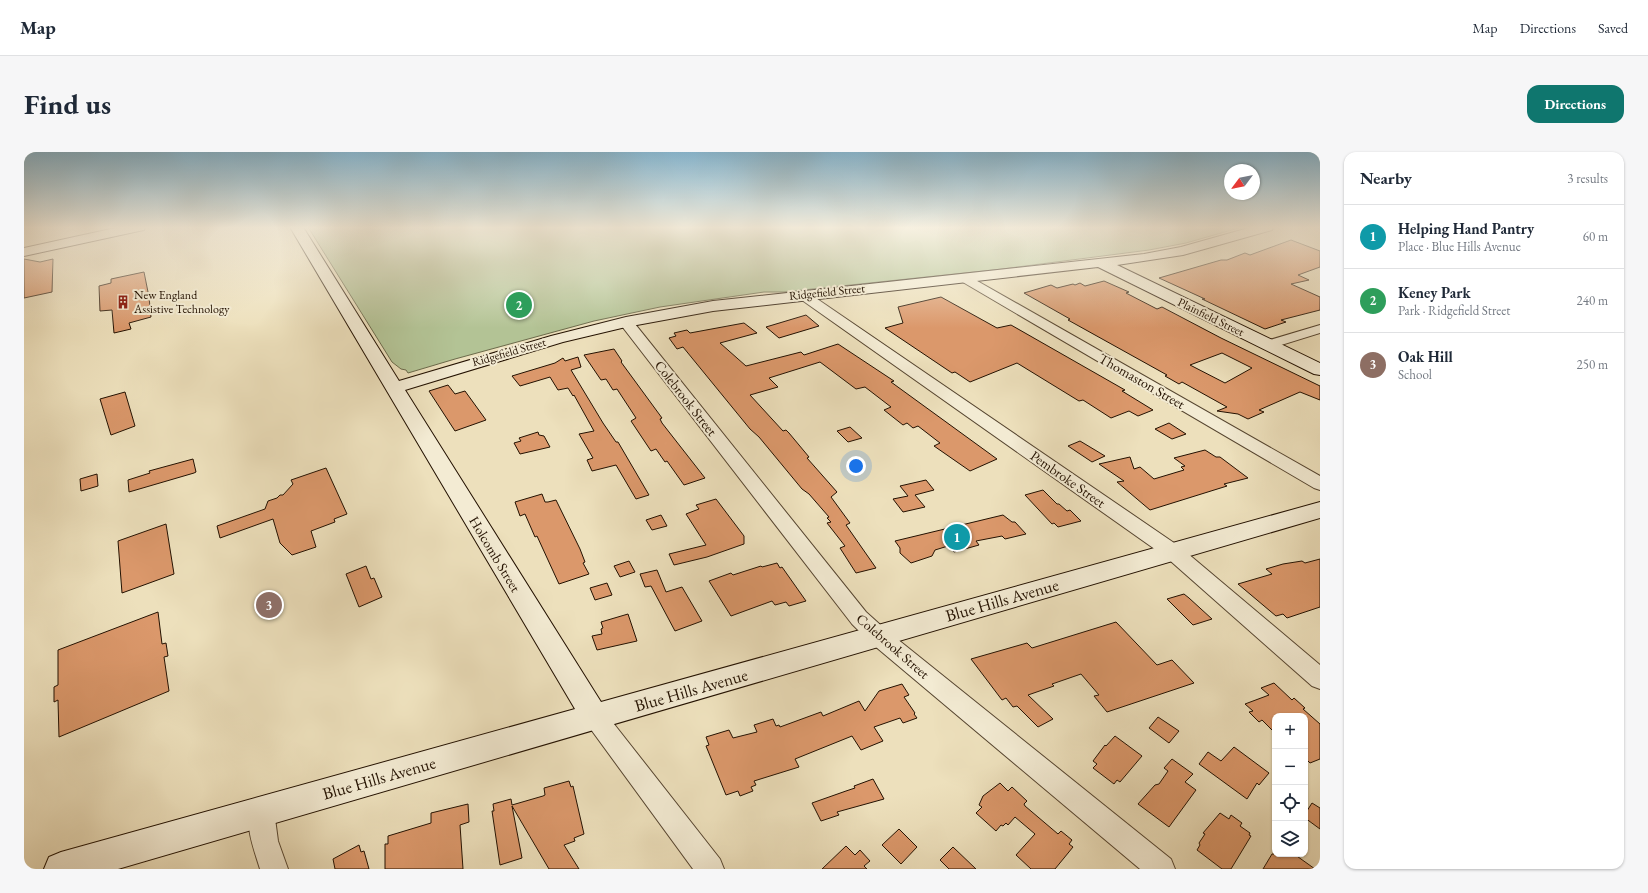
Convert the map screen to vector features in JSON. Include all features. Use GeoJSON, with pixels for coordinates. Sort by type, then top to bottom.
{"type":"FeatureCollection","features":[{"type":"Feature","properties":{"kind":"street","name":"Holcomb Street"},"geometry":{"type":"LineString","coordinates":[[316,260],[595,717],[710,869]]}},
{"type":"Feature","properties":{"kind":"street","name":"Ridgefield Street"},"geometry":{"type":"LineString","coordinates":[[394,388],[518,349],[626,322],[713,306],[1123,260]]}},
{"type":"Feature","properties":{"kind":"street","name":"Plainfield Street"},"geometry":{"type":"LineString","coordinates":[[1101,263],[1320,370]]}},
{"type":"Feature","properties":{"kind":"street","name":"Thomaston Street"},"geometry":{"type":"LineString","coordinates":[[965,278],[1320,484]]}},
{"type":"Feature","properties":{"kind":"street","name":"Pembroke Street"},"geometry":{"type":"LineString","coordinates":[[803,295],[1173,552],[1320,679]]}},
{"type":"Feature","properties":{"kind":"street","name":"Colebrook Street"},"geometry":{"type":"LineString","coordinates":[[626,322],[859,618],[878,636],[1161,869]]}},
{"type":"Feature","properties":{"kind":"street"},"geometry":{"type":"LineString","coordinates":[[1268,345],[1320,329]]}},
{"type":"Feature","properties":{"kind":"street","name":"Blue Hills Avenue"},"geometry":{"type":"LineString","coordinates":[[61,869],[1320,510]]}},
{"type":"Feature","properties":{"kind":"street"},"geometry":{"type":"LineString","coordinates":[[261,811],[265,841],[274,869]]}},
{"type":"Feature","properties":{"kind":"green space"},"geometry":{"type":"Polygon","coordinates":[[[329,260],[1068,260],[784,292],[764,292],[660,307],[594,321],[408,373],[406,370],[401,369],[392,362],[329,260]]]}},
{"type":"Feature","properties":{"kind":"building"},"geometry":{"type":"Polygon","coordinates":[[[24,260],[40,262],[53,260],[52,292],[24,298],[24,260]]]}},
{"type":"Feature","properties":{"kind":"building"},"geometry":{"type":"Polygon","coordinates":[[[1219,260],[1320,260],[1320,267],[1298,275],[1309,280],[1291,284],[1320,297],[1320,310],[1281,320],[1286,322],[1265,329],[1159,278],[1219,260]]]}},
{"type":"Feature","properties":{"kind":"building","name":"New England Assistive Technology"},"geometry":{"type":"Polygon","coordinates":[[[144,272],[151,317],[129,323],[131,329],[114,333],[112,310],[100,311],[99,286],[111,283],[111,279],[144,272]]]}},
{"type":"Feature","properties":{"kind":"building"},"geometry":{"type":"Polygon","coordinates":[[[1104,281],[1129,292],[1126,293],[1157,309],[1162,307],[1221,338],[1320,386],[1320,400],[1300,392],[1259,410],[1264,412],[1248,419],[1238,414],[1217,411],[1227,407],[1182,382],[1179,384],[1165,376],[1167,375],[1068,320],[1070,319],[1024,293],[1051,285],[1057,288],[1080,283],[1085,286],[1104,281]],[[1222,353],[1190,365],[1225,383],[1252,368],[1222,353]]]}},
{"type":"Feature","properties":{"kind":"building"},"geometry":{"type":"Polygon","coordinates":[[[941,297],[997,328],[1011,325],[1125,390],[1122,391],[1153,410],[1138,416],[1129,411],[1111,418],[1083,400],[1079,401],[1017,363],[970,382],[955,372],[952,373],[885,328],[903,323],[898,307],[941,297]]]}},
{"type":"Feature","properties":{"kind":"building"},"geometry":{"type":"Polygon","coordinates":[[[806,315],[819,326],[779,338],[766,327],[806,315]]]}},
{"type":"Feature","properties":{"kind":"building"},"geometry":{"type":"Polygon","coordinates":[[[744,323],[757,333],[720,343],[746,366],[801,352],[804,355],[838,344],[894,381],[891,382],[997,459],[970,471],[934,446],[940,443],[918,426],[913,428],[907,423],[903,425],[884,410],[891,407],[865,387],[856,389],[820,362],[769,378],[778,387],[750,395],[783,431],[786,430],[789,433],[809,457],[807,458],[837,492],[831,497],[850,523],[846,525],[876,568],[856,573],[840,548],[845,546],[827,523],[831,522],[827,518],[829,517],[809,494],[802,489],[759,437],[750,429],[683,347],[677,349],[669,338],[676,336],[674,333],[687,330],[690,333],[744,323]]]}},
{"type":"Feature","properties":{"kind":"building"},"geometry":{"type":"Polygon","coordinates":[[[614,349],[622,361],[621,362],[662,418],[660,419],[662,423],[705,478],[684,485],[667,461],[665,462],[656,449],[651,451],[631,421],[636,418],[617,389],[613,390],[606,379],[601,380],[584,355],[614,349]]]}},
{"type":"Feature","properties":{"kind":"building"},"geometry":{"type":"Polygon","coordinates":[[[578,357],[581,367],[571,370],[603,423],[616,442],[618,442],[649,495],[636,499],[616,465],[592,471],[587,460],[593,458],[579,434],[594,431],[574,395],[573,396],[568,388],[558,390],[550,377],[520,386],[512,376],[555,363],[563,358],[565,361],[578,357]]]}},
{"type":"Feature","properties":{"kind":"building"},"geometry":{"type":"Polygon","coordinates":[[[448,385],[455,394],[465,391],[486,420],[455,431],[429,391],[448,385]]]}},
{"type":"Feature","properties":{"kind":"building"},"geometry":{"type":"Polygon","coordinates":[[[125,392],[135,426],[111,435],[100,399],[125,392]]]}},
{"type":"Feature","properties":{"kind":"building"},"geometry":{"type":"Polygon","coordinates":[[[1169,423],[1186,434],[1172,439],[1155,429],[1169,423]]]}},
{"type":"Feature","properties":{"kind":"building"},"geometry":{"type":"Polygon","coordinates":[[[850,427],[862,438],[848,442],[837,431],[850,427]]]}},
{"type":"Feature","properties":{"kind":"building"},"geometry":{"type":"Polygon","coordinates":[[[538,432],[539,435],[544,436],[550,447],[520,454],[514,443],[521,441],[519,438],[538,432]]]}},
{"type":"Feature","properties":{"kind":"building"},"geometry":{"type":"Polygon","coordinates":[[[1080,441],[1105,456],[1092,462],[1068,446],[1080,441]]]}},
{"type":"Feature","properties":{"kind":"building"},"geometry":{"type":"Polygon","coordinates":[[[1205,450],[1216,457],[1220,457],[1248,478],[1224,484],[1227,486],[1150,510],[1117,482],[1124,481],[1099,464],[1130,457],[1134,469],[1140,467],[1154,479],[1184,470],[1181,467],[1185,466],[1174,458],[1205,450]]]}},
{"type":"Feature","properties":{"kind":"building"},"geometry":{"type":"Polygon","coordinates":[[[193,459],[196,472],[129,492],[128,480],[150,473],[149,471],[193,459]]]}},
{"type":"Feature","properties":{"kind":"building"},"geometry":{"type":"Polygon","coordinates":[[[326,468],[347,514],[334,519],[335,522],[311,531],[316,547],[292,555],[280,543],[273,519],[220,538],[217,526],[265,509],[268,501],[283,495],[293,484],[291,480],[326,468]]]}},
{"type":"Feature","properties":{"kind":"building"},"geometry":{"type":"Polygon","coordinates":[[[97,474],[98,486],[81,491],[80,479],[97,474]]]}},
{"type":"Feature","properties":{"kind":"building"},"geometry":{"type":"Polygon","coordinates":[[[926,480],[934,490],[915,495],[925,507],[903,512],[893,499],[908,496],[900,486],[926,480]]]}},
{"type":"Feature","properties":{"kind":"building"},"geometry":{"type":"Polygon","coordinates":[[[1043,490],[1057,504],[1067,511],[1070,510],[1081,521],[1058,527],[1054,523],[1052,524],[1025,495],[1043,490]]]}},
{"type":"Feature","properties":{"kind":"building"},"geometry":{"type":"Polygon","coordinates":[[[542,494],[545,502],[556,500],[580,549],[585,562],[583,563],[589,574],[559,584],[537,536],[535,537],[525,514],[520,516],[515,502],[542,494]]]}},
{"type":"Feature","properties":{"kind":"building"},"geometry":{"type":"Polygon","coordinates":[[[716,499],[744,536],[744,544],[707,557],[674,565],[669,554],[706,545],[686,514],[699,509],[696,505],[716,499]]]}},
{"type":"Feature","properties":{"kind":"building"},"geometry":{"type":"Polygon","coordinates":[[[661,515],[667,526],[652,530],[646,520],[661,515]]]}},
{"type":"Feature","properties":{"kind":"building"},"geometry":{"type":"Polygon","coordinates":[[[1003,515],[1012,522],[1015,522],[1026,534],[1005,539],[1002,536],[976,541],[979,545],[954,552],[948,546],[935,550],[932,556],[911,563],[900,553],[900,548],[895,541],[1003,515]]]}},
{"type":"Feature","properties":{"kind":"building"},"geometry":{"type":"Polygon","coordinates":[[[166,524],[174,574],[122,593],[118,541],[166,524]]]}},
{"type":"Feature","properties":{"kind":"building"},"geometry":{"type":"Polygon","coordinates":[[[1320,559],[1320,607],[1287,618],[1283,614],[1276,616],[1238,584],[1272,574],[1266,569],[1283,564],[1302,561],[1305,563],[1320,559]]]}},
{"type":"Feature","properties":{"kind":"building"},"geometry":{"type":"Polygon","coordinates":[[[629,561],[635,572],[620,577],[614,566],[629,561]]]}},
{"type":"Feature","properties":{"kind":"building"},"geometry":{"type":"Polygon","coordinates":[[[777,563],[780,568],[782,567],[806,601],[789,606],[786,602],[775,605],[772,601],[731,616],[709,581],[731,573],[733,575],[761,566],[777,563]]]}},
{"type":"Feature","properties":{"kind":"building"},"geometry":{"type":"Polygon","coordinates":[[[366,566],[371,579],[374,578],[382,597],[359,607],[346,574],[366,566]]]}},
{"type":"Feature","properties":{"kind":"building"},"geometry":{"type":"Polygon","coordinates":[[[657,570],[666,592],[682,587],[702,621],[675,631],[651,586],[645,587],[640,574],[657,570]]]}},
{"type":"Feature","properties":{"kind":"building"},"geometry":{"type":"Polygon","coordinates":[[[607,583],[612,595],[595,600],[590,588],[607,583]]]}},
{"type":"Feature","properties":{"kind":"building"},"geometry":{"type":"Polygon","coordinates":[[[1184,594],[1212,619],[1193,625],[1167,599],[1184,594]]]}},
{"type":"Feature","properties":{"kind":"building"},"geometry":{"type":"Polygon","coordinates":[[[158,612],[162,644],[166,643],[168,656],[164,657],[169,691],[59,737],[58,700],[54,702],[54,687],[58,685],[58,650],[158,612]]]}},
{"type":"Feature","properties":{"kind":"building"},"geometry":{"type":"Polygon","coordinates":[[[628,614],[637,641],[597,650],[592,636],[602,634],[601,629],[603,628],[601,622],[628,614]]]}},
{"type":"Feature","properties":{"kind":"building"},"geometry":{"type":"Polygon","coordinates":[[[1116,622],[1157,665],[1172,660],[1194,683],[1107,712],[1094,696],[1099,695],[1081,674],[1052,684],[1054,686],[1028,695],[1053,719],[1038,727],[1017,706],[1013,707],[1006,698],[1002,700],[971,659],[1027,643],[1032,648],[1116,622]]]}},
{"type":"Feature","properties":{"kind":"building"},"geometry":{"type":"Polygon","coordinates":[[[1274,683],[1292,700],[1294,698],[1305,708],[1303,709],[1308,713],[1272,713],[1272,730],[1262,720],[1259,722],[1249,712],[1253,711],[1245,704],[1269,695],[1261,688],[1274,683]]]}},
{"type":"Feature","properties":{"kind":"building"},"geometry":{"type":"Polygon","coordinates":[[[902,684],[909,695],[904,697],[917,718],[903,723],[900,718],[874,727],[883,741],[861,750],[852,736],[795,759],[799,767],[754,781],[756,785],[751,787],[753,791],[740,796],[738,791],[726,795],[706,746],[709,745],[706,737],[729,730],[733,738],[757,732],[754,725],[773,719],[776,726],[779,725],[780,727],[821,712],[823,716],[859,701],[865,711],[879,691],[902,684]]]}},
{"type":"Feature","properties":{"kind":"building"},"geometry":{"type":"Polygon","coordinates":[[[1308,713],[1320,724],[1320,759],[1310,763],[1308,761],[1308,713]]]}},
{"type":"Feature","properties":{"kind":"building"},"geometry":{"type":"Polygon","coordinates":[[[1158,717],[1179,731],[1169,743],[1149,728],[1158,717]]]}},
{"type":"Feature","properties":{"kind":"building"},"geometry":{"type":"Polygon","coordinates":[[[1115,736],[1142,756],[1120,782],[1117,780],[1114,784],[1093,768],[1097,764],[1093,761],[1105,745],[1106,746],[1115,736]]]}},
{"type":"Feature","properties":{"kind":"building"},"geometry":{"type":"Polygon","coordinates":[[[1234,747],[1269,773],[1259,785],[1257,783],[1247,799],[1199,764],[1208,752],[1221,761],[1234,747]]]}},
{"type":"Feature","properties":{"kind":"building"},"geometry":{"type":"Polygon","coordinates":[[[1172,759],[1193,774],[1185,782],[1196,790],[1169,827],[1138,804],[1155,785],[1159,784],[1168,771],[1164,768],[1172,759]]]}},
{"type":"Feature","properties":{"kind":"building"},"geometry":{"type":"Polygon","coordinates":[[[873,779],[884,799],[837,812],[839,815],[821,821],[812,803],[855,788],[854,786],[873,779]]]}},
{"type":"Feature","properties":{"kind":"building"},"geometry":{"type":"Polygon","coordinates":[[[569,781],[571,787],[573,786],[584,834],[574,838],[575,841],[564,845],[579,869],[549,869],[512,806],[522,858],[500,865],[492,811],[494,811],[493,804],[511,799],[512,805],[543,796],[545,795],[544,788],[569,781]]]}},
{"type":"Feature","properties":{"kind":"building"},"geometry":{"type":"Polygon","coordinates":[[[1000,783],[1008,791],[1012,787],[1027,801],[1024,804],[1025,806],[1058,834],[1061,831],[1072,840],[1069,844],[1073,847],[1055,869],[1031,869],[1016,855],[1035,834],[1015,817],[1008,825],[1006,823],[1003,826],[1001,825],[996,831],[976,813],[982,807],[979,805],[983,796],[1000,783]]]}},
{"type":"Feature","properties":{"kind":"building"},"geometry":{"type":"Polygon","coordinates":[[[1312,803],[1320,808],[1320,829],[1308,820],[1308,809],[1312,803]]]}},
{"type":"Feature","properties":{"kind":"building"},"geometry":{"type":"Polygon","coordinates":[[[468,804],[469,822],[460,825],[463,869],[385,869],[385,844],[388,844],[388,836],[431,823],[431,813],[468,804]]]}},
{"type":"Feature","properties":{"kind":"building"},"geometry":{"type":"Polygon","coordinates":[[[1220,813],[1229,819],[1231,815],[1242,823],[1240,826],[1250,833],[1249,835],[1251,836],[1231,869],[1222,869],[1197,850],[1200,845],[1199,843],[1205,834],[1203,833],[1220,813]]]}},
{"type":"Feature","properties":{"kind":"building"},"geometry":{"type":"Polygon","coordinates":[[[899,829],[917,847],[901,864],[882,845],[899,829]]]}},
{"type":"Feature","properties":{"kind":"building"},"geometry":{"type":"Polygon","coordinates":[[[359,845],[361,852],[364,851],[369,869],[335,869],[333,859],[359,845]]]}},
{"type":"Feature","properties":{"kind":"building"},"geometry":{"type":"Polygon","coordinates":[[[846,846],[855,855],[860,850],[870,861],[864,866],[867,869],[822,869],[846,846]]]}},
{"type":"Feature","properties":{"kind":"building"},"geometry":{"type":"Polygon","coordinates":[[[953,847],[976,869],[949,869],[940,860],[953,847]]]}},
{"type":"Feature","properties":{"kind":"building"},"geometry":{"type":"Polygon","coordinates":[[[1272,854],[1272,857],[1298,857],[1315,869],[1263,869],[1272,854]]]}},
{"type":"Feature","properties":{"kind":"place","name":"New England Assistive Technology"},"geometry":{"type":"Point","coordinates":[123,302]}},
{"type":"Feature","properties":{"kind":"place","name":"Keney Park"},"geometry":{"type":"Point","coordinates":[519,305]}},
{"type":"Feature","properties":{"kind":"place","name":"Helping Hand Pantry"},"geometry":{"type":"Point","coordinates":[957,537]}},
{"type":"Feature","properties":{"kind":"place","name":"Oak Hill"},"geometry":{"type":"Point","coordinates":[269,605]}}]}
